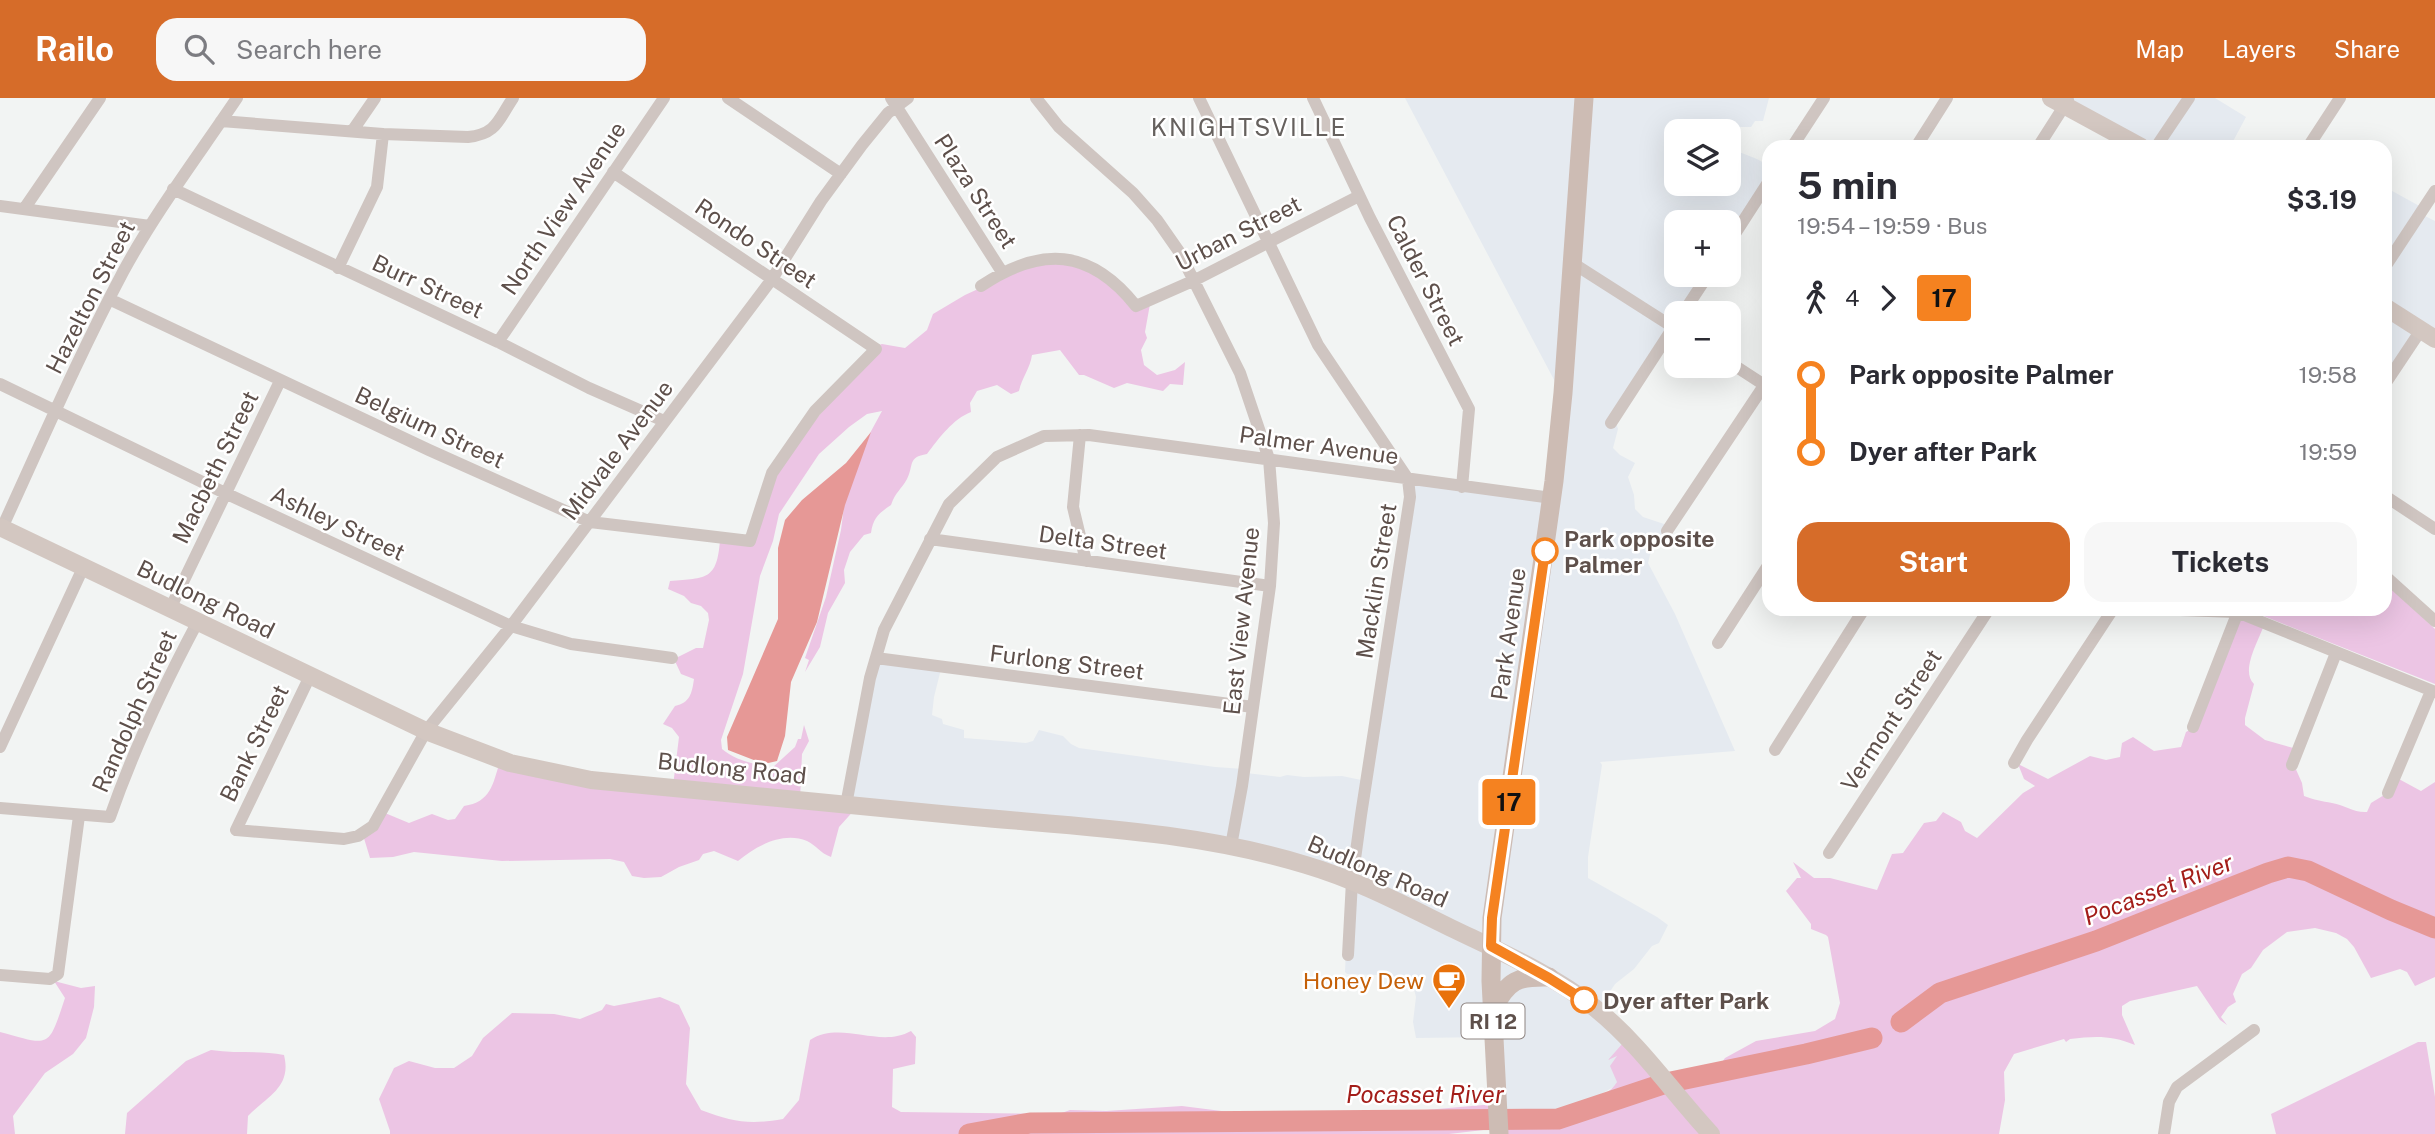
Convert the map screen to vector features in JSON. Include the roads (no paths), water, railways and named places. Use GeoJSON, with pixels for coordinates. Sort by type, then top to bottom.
{"type":"FeatureCollection","features":[{"type":"Feature","properties":{"kind":"main road","name":"Park Avenue"},"geometry":{"type":"LineString","coordinates":[[1499,1134],[1492,918],[1552,498],[1563,393],[1584,98]]}},
{"type":"Feature","properties":{"kind":"main road"},"geometry":{"type":"LineString","coordinates":[[2062,101],[2129,140]]}},
{"type":"Feature","properties":{"kind":"main road"},"geometry":{"type":"LineString","coordinates":[[2392,311],[2428,334]]}},
{"type":"Feature","properties":{"kind":"main road","name":"Budlong Road"},"geometry":{"type":"LineString","coordinates":[[1,528],[310,676],[426,730],[492,757],[572,777],[1122,830],[1231,846],[1306,865],[1352,881],[1491,946],[1549,978],[1597,1009],[1639,1048],[1711,1134]]}},
{"type":"Feature","properties":{"kind":"main road"},"geometry":{"type":"LineString","coordinates":[[1493,1010],[1502,992],[1514,981],[1528,976],[1549,978]]}},
{"type":"Feature","properties":{"kind":"street"},"geometry":{"type":"LineString","coordinates":[[24,209],[100,98]]}},
{"type":"Feature","properties":{"kind":"street","name":"Hazelton Street"},"geometry":{"type":"LineString","coordinates":[[1,528],[109,299],[173,189],[237,98]]}},
{"type":"Feature","properties":{"kind":"street"},"geometry":{"type":"LineString","coordinates":[[353,130],[375,98]]}},
{"type":"Feature","properties":{"kind":"street"},"geometry":{"type":"LineString","coordinates":[[221,121],[383,134],[468,137],[491,131],[513,98]]}},
{"type":"Feature","properties":{"kind":"street","name":"North View Avenue"},"geometry":{"type":"LineString","coordinates":[[498,342],[664,98]]}},
{"type":"Feature","properties":{"kind":"street"},"geometry":{"type":"LineString","coordinates":[[728,98],[841,174]]}},
{"type":"Feature","properties":{"kind":"street","name":"Midvale Avenue"},"geometry":{"type":"LineString","coordinates":[[367,832],[380,814],[426,730],[511,626],[772,279],[821,201],[894,102],[908,98]]}},
{"type":"Feature","properties":{"kind":"street","name":"East View Avenue"},"geometry":{"type":"LineString","coordinates":[[1037,98],[1059,127],[1133,193],[1157,220],[1180,253],[1240,373],[1269,459],[1274,523],[1270,586],[1231,846]]}},
{"type":"Feature","properties":{"kind":"street","name":"Macklin Street"},"geometry":{"type":"LineString","coordinates":[[1199,98],[1318,345],[1408,479],[1410,497],[1352,881],[1348,954]]}},
{"type":"Feature","properties":{"kind":"street","name":"Calder Street"},"geometry":{"type":"LineString","coordinates":[[1313,98],[1359,196],[1469,409],[1462,487]]}},
{"type":"Feature","properties":{"kind":"street"},"geometry":{"type":"LineString","coordinates":[[1797,140],[1824,98]]}},
{"type":"Feature","properties":{"kind":"street"},"geometry":{"type":"LineString","coordinates":[[1920,140],[1947,98]]}},
{"type":"Feature","properties":{"kind":"street"},"geometry":{"type":"LineString","coordinates":[[2161,140],[2189,98]]}},
{"type":"Feature","properties":{"kind":"street"},"geometry":{"type":"LineString","coordinates":[[2313,140],[2340,98]]}},
{"type":"Feature","properties":{"kind":"street"},"geometry":{"type":"LineString","coordinates":[[2042,140],[2062,101]]}},
{"type":"Feature","properties":{"kind":"street","name":"Plaza Street"},"geometry":{"type":"LineString","coordinates":[[894,102],[1002,272]]}},
{"type":"Feature","properties":{"kind":"street"},"geometry":{"type":"LineString","coordinates":[[338,268],[377,187],[383,134]]}},
{"type":"Feature","properties":{"kind":"street","name":"Rondo Street"},"geometry":{"type":"LineString","coordinates":[[613,172],[876,349],[842,381],[816,411],[772,472],[750,541]]}},
{"type":"Feature","properties":{"kind":"street","name":"Burr Street"},"geometry":{"type":"LineString","coordinates":[[173,189],[498,342],[589,388],[664,421]]}},
{"type":"Feature","properties":{"kind":"street"},"geometry":{"type":"LineString","coordinates":[[2392,256],[2435,191]]}},
{"type":"Feature","properties":{"kind":"street"},"geometry":{"type":"LineString","coordinates":[[1741,224],[1762,192]]}},
{"type":"Feature","properties":{"kind":"street","name":"Urban Street"},"geometry":{"type":"LineString","coordinates":[[1002,272],[1046,257],[1076,261],[1097,270],[1119,285],[1136,306],[1195,280],[1359,196]]}},
{"type":"Feature","properties":{"kind":"street"},"geometry":{"type":"LineString","coordinates":[[0,206],[150,226]]}},
{"type":"Feature","properties":{"kind":"street"},"geometry":{"type":"LineString","coordinates":[[1571,262],[1664,319]]}},
{"type":"Feature","properties":{"kind":"street"},"geometry":{"type":"LineString","coordinates":[[981,286],[1002,272]]}},
{"type":"Feature","properties":{"kind":"street","name":"Belgium Street"},"geometry":{"type":"LineString","coordinates":[[109,299],[280,381],[590,522],[750,541]]}},
{"type":"Feature","properties":{"kind":"street"},"geometry":{"type":"LineString","coordinates":[[2392,376],[2428,334]]}},
{"type":"Feature","properties":{"kind":"street"},"geometry":{"type":"LineString","coordinates":[[1611,423],[1664,344]]}},
{"type":"Feature","properties":{"kind":"street"},"geometry":{"type":"LineString","coordinates":[[1741,369],[1762,381]]}},
{"type":"Feature","properties":{"kind":"street","name":"Macbeth Street"},"geometry":{"type":"LineString","coordinates":[[170,609],[280,381]]}},
{"type":"Feature","properties":{"kind":"street","name":"Ashley Street"},"geometry":{"type":"LineString","coordinates":[[0,384],[226,494],[511,626],[571,644],[672,658]]}},
{"type":"Feature","properties":{"kind":"street"},"geometry":{"type":"LineString","coordinates":[[1667,531],[1762,393]]}},
{"type":"Feature","properties":{"kind":"street"},"geometry":{"type":"LineString","coordinates":[[1080,435],[1073,507],[1086,561]]}},
{"type":"Feature","properties":{"kind":"street","name":"Palmer Avenue"},"geometry":{"type":"LineString","coordinates":[[846,804],[870,678],[884,630],[930,539],[949,504],[997,457],[1044,436],[1080,435],[1552,498]]}},
{"type":"Feature","properties":{"kind":"street"},"geometry":{"type":"LineString","coordinates":[[2392,501],[2435,529]]}},
{"type":"Feature","properties":{"kind":"street","name":"Delta Street"},"geometry":{"type":"LineString","coordinates":[[930,539],[1270,586]]}},
{"type":"Feature","properties":{"kind":"street"},"geometry":{"type":"LineString","coordinates":[[0,747],[83,568]]}},
{"type":"Feature","properties":{"kind":"street"},"geometry":{"type":"LineString","coordinates":[[1718,643],[1762,575]]}},
{"type":"Feature","properties":{"kind":"street"},"geometry":{"type":"LineString","coordinates":[[2392,582],[2435,621]]}},
{"type":"Feature","properties":{"kind":"street"},"geometry":{"type":"LineString","coordinates":[[1775,750],[1860,616]]}},
{"type":"Feature","properties":{"kind":"street","name":"Vermont Street"},"geometry":{"type":"LineString","coordinates":[[1829,853],[1984,616]]}},
{"type":"Feature","properties":{"kind":"street"},"geometry":{"type":"LineString","coordinates":[[2014,763],[2108,616]]}},
{"type":"Feature","properties":{"kind":"street"},"geometry":{"type":"LineString","coordinates":[[2193,727],[2236,616]]}},
{"type":"Feature","properties":{"kind":"street"},"geometry":{"type":"LineString","coordinates":[[2250,616],[2433,692],[2388,793]]}},
{"type":"Feature","properties":{"kind":"street","name":"Randolph Street"},"geometry":{"type":"LineString","coordinates":[[79,816],[110,817],[120,788],[176,663],[197,623]]}},
{"type":"Feature","properties":{"kind":"street"},"geometry":{"type":"LineString","coordinates":[[2292,765],[2336,653]]}},
{"type":"Feature","properties":{"kind":"street","name":"Furlong Street"},"geometry":{"type":"LineString","coordinates":[[876,658],[1253,707]]}},
{"type":"Feature","properties":{"kind":"street","name":"Bank Street"},"geometry":{"type":"LineString","coordinates":[[310,676],[236,830],[344,839],[367,832]]}},
{"type":"Feature","properties":{"kind":"street"},"geometry":{"type":"LineString","coordinates":[[0,808],[79,816],[60,968],[53,979],[0,975]]}},
{"type":"Feature","properties":{"kind":"street"},"geometry":{"type":"LineString","coordinates":[[2164,1134],[2169,1102],[2177,1087],[2213,1063],[2254,1030]]}},
{"type":"Feature","properties":{"kind":"waterway","name":"Pocasset River"},"geometry":{"type":"LineString","coordinates":[[1901,1022],[1940,993],[2096,941],[2288,867],[2308,871],[2435,928]]}},
{"type":"Feature","properties":{"kind":"waterway","name":"Pocasset River"},"geometry":{"type":"LineString","coordinates":[[969,1134],[1030,1123],[1558,1119],[1666,1083],[1872,1038]]}},
{"type":"Feature","properties":{"kind":"place","name":"Park opposite Palmer"},"geometry":{"type":"Point","coordinates":[1545,551]}},
{"type":"Feature","properties":{"kind":"place","name":"Dyer after Park"},"geometry":{"type":"Point","coordinates":[1584,1000]}},
{"type":"Feature","properties":{"kind":"place","name":"Honey Dew"},"geometry":{"type":"Point","coordinates":[1449,1010]}},
{"type":"Feature","properties":{"kind":"district","name":"KNIGHTSVILLE"},"geometry":{"type":"Point","coordinates":[1249,127]}}]}
